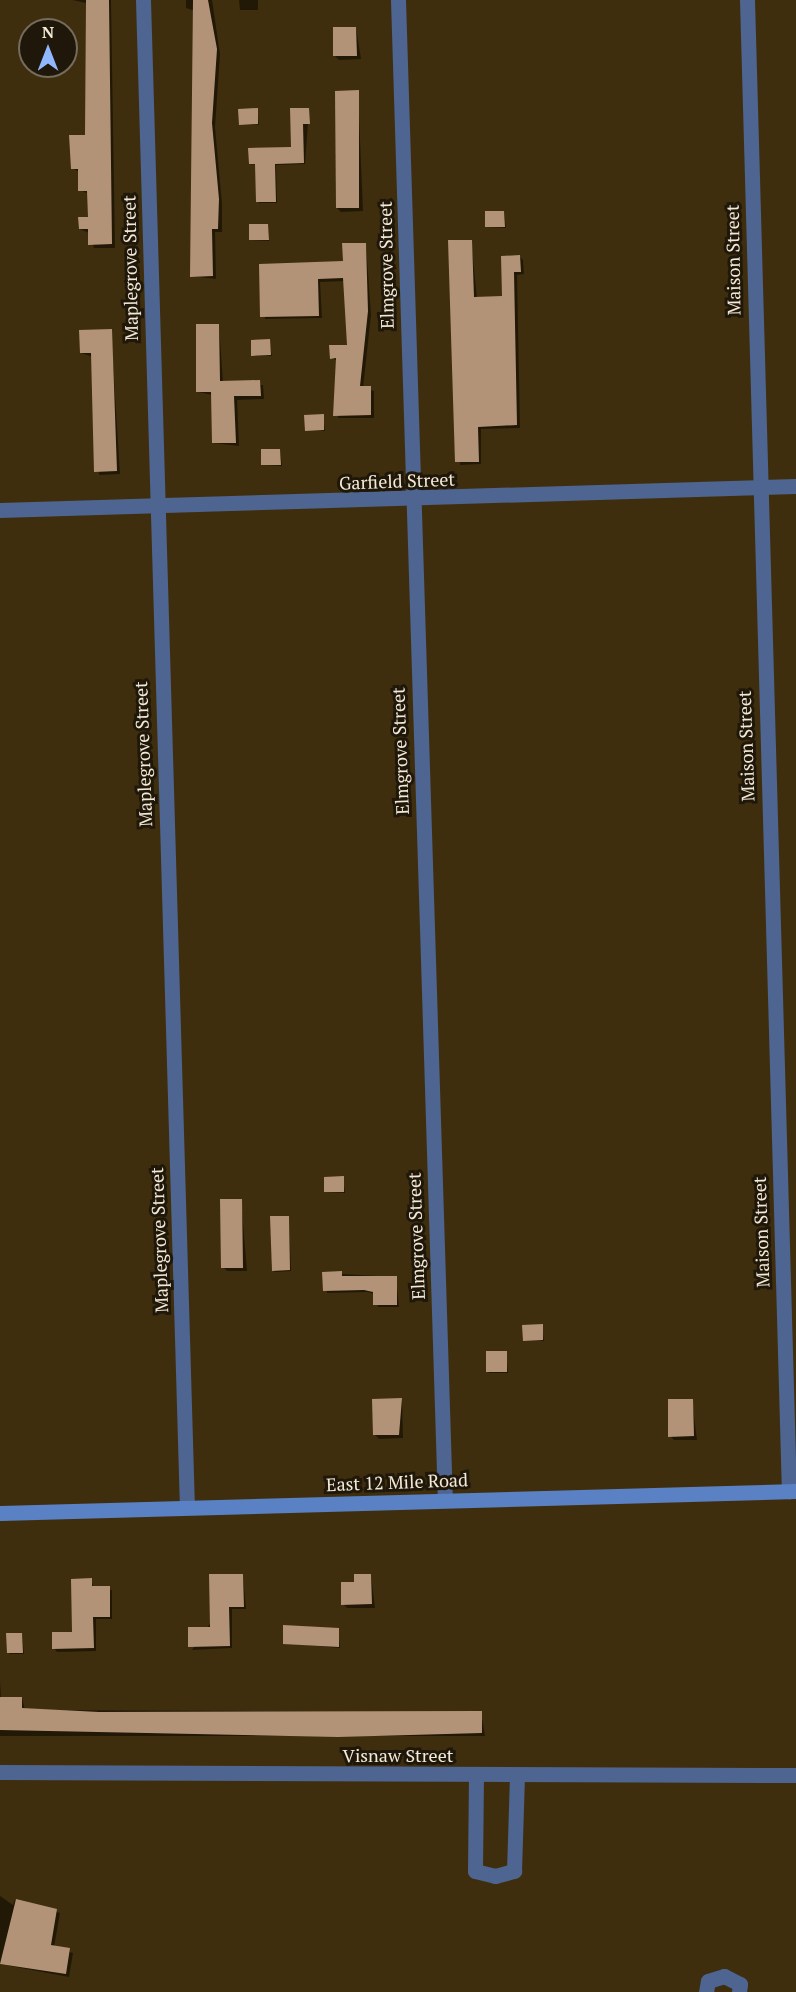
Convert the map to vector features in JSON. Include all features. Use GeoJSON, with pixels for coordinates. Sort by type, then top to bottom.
{"type":"FeatureCollection","features":[{"type":"Feature","properties":{"kind":"main road","name":"East 12 Mile Road"},"geometry":{"type":"LineString","coordinates":[[0,1513],[792,1491]]}},
{"type":"Feature","properties":{"kind":"street","name":"Maplegrove Street"},"geometry":{"type":"LineString","coordinates":[[144,0],[154,507],[187,1507]]}},
{"type":"Feature","properties":{"kind":"street","name":"Elmgrove Street"},"geometry":{"type":"LineString","coordinates":[[398,0],[411,500],[445,1500]]}},
{"type":"Feature","properties":{"kind":"street","name":"Maison Street"},"geometry":{"type":"LineString","coordinates":[[747,0],[758,487],[792,1491]]}},
{"type":"Feature","properties":{"kind":"street","name":"Garfield Street"},"geometry":{"type":"LineString","coordinates":[[0,510],[411,500],[796,486]]}},
{"type":"Feature","properties":{"kind":"street","name":"Visnaw Street"},"geometry":{"type":"LineString","coordinates":[[0,1772],[796,1776]]}},
{"type":"Feature","properties":{"kind":"street"},"geometry":{"type":"LineString","coordinates":[[476,1775],[475,1871],[495,1876],[514,1871],[517,1775]]}},
{"type":"Feature","properties":{"kind":"street"},"geometry":{"type":"LineString","coordinates":[[706,1992],[708,1981],[724,1976],[740,1984],[739,1992]]}},
{"type":"Feature","properties":{"kind":"building"},"geometry":{"type":"Polygon","coordinates":[[[86,0],[109,0],[112,244],[88,245],[88,229],[79,229],[78,217],[88,217],[87,191],[78,191],[78,169],[71,169],[69,135],[85,135],[86,0]]]}},
{"type":"Feature","properties":{"kind":"building"},"geometry":{"type":"Polygon","coordinates":[[[193,0],[208,0],[217,49],[212,123],[219,199],[218,229],[212,229],[213,276],[190,277],[193,0]]]}},
{"type":"Feature","properties":{"kind":"building"},"geometry":{"type":"Polygon","coordinates":[[[333,27],[356,27],[357,56],[333,56],[333,27]]]}},
{"type":"Feature","properties":{"kind":"building"},"geometry":{"type":"Polygon","coordinates":[[[359,90],[359,208],[336,208],[335,91],[359,90]]]}},
{"type":"Feature","properties":{"kind":"building"},"geometry":{"type":"Polygon","coordinates":[[[258,108],[258,124],[239,125],[238,109],[258,108]]]}},
{"type":"Feature","properties":{"kind":"building"},"geometry":{"type":"Polygon","coordinates":[[[290,108],[309,108],[310,124],[303,124],[304,163],[275,164],[276,202],[256,202],[255,164],[249,164],[248,148],[291,147],[290,108]]]}},
{"type":"Feature","properties":{"kind":"building"},"geometry":{"type":"Polygon","coordinates":[[[485,211],[504,211],[505,227],[485,227],[485,211]]]}},
{"type":"Feature","properties":{"kind":"building"},"geometry":{"type":"Polygon","coordinates":[[[249,224],[268,224],[269,240],[249,240],[249,224]]]}},
{"type":"Feature","properties":{"kind":"building"},"geometry":{"type":"Polygon","coordinates":[[[448,240],[472,240],[474,297],[502,296],[501,256],[520,255],[521,272],[514,272],[517,425],[478,427],[479,462],[455,462],[448,240]]]}},
{"type":"Feature","properties":{"kind":"building"},"geometry":{"type":"Polygon","coordinates":[[[342,243],[366,243],[368,311],[360,386],[371,386],[371,415],[333,416],[336,358],[330,359],[329,345],[347,345],[343,278],[318,279],[319,316],[260,317],[259,264],[343,261],[342,243]]]}},
{"type":"Feature","properties":{"kind":"building"},"geometry":{"type":"Polygon","coordinates":[[[196,324],[219,324],[220,381],[260,380],[261,396],[234,396],[236,443],[212,443],[211,392],[196,392],[196,324]]]}},
{"type":"Feature","properties":{"kind":"building"},"geometry":{"type":"Polygon","coordinates":[[[112,329],[117,471],[94,472],[91,353],[80,353],[79,330],[112,329]]]}},
{"type":"Feature","properties":{"kind":"building"},"geometry":{"type":"Polygon","coordinates":[[[270,339],[271,355],[251,356],[251,340],[270,339]]]}},
{"type":"Feature","properties":{"kind":"building"},"geometry":{"type":"Polygon","coordinates":[[[324,414],[324,430],[305,431],[304,415],[324,414]]]}},
{"type":"Feature","properties":{"kind":"building"},"geometry":{"type":"Polygon","coordinates":[[[261,449],[280,449],[281,465],[261,465],[261,449]]]}},
{"type":"Feature","properties":{"kind":"building"},"geometry":{"type":"Polygon","coordinates":[[[344,1176],[344,1192],[324,1192],[324,1177],[344,1176]]]}},
{"type":"Feature","properties":{"kind":"building"},"geometry":{"type":"Polygon","coordinates":[[[220,1199],[242,1199],[243,1268],[221,1268],[220,1199]]]}},
{"type":"Feature","properties":{"kind":"building"},"geometry":{"type":"Polygon","coordinates":[[[270,1216],[289,1216],[290,1270],[272,1271],[270,1216]]]}},
{"type":"Feature","properties":{"kind":"building"},"geometry":{"type":"Polygon","coordinates":[[[342,1271],[342,1276],[397,1276],[397,1305],[373,1305],[373,1292],[364,1290],[323,1291],[322,1272],[342,1271]]]}},
{"type":"Feature","properties":{"kind":"building"},"geometry":{"type":"Polygon","coordinates":[[[543,1324],[543,1340],[523,1341],[522,1325],[543,1324]]]}},
{"type":"Feature","properties":{"kind":"building"},"geometry":{"type":"Polygon","coordinates":[[[486,1351],[507,1351],[507,1372],[486,1372],[486,1351]]]}},
{"type":"Feature","properties":{"kind":"building"},"geometry":{"type":"Polygon","coordinates":[[[402,1398],[399,1435],[373,1435],[372,1399],[402,1398]]]}},
{"type":"Feature","properties":{"kind":"building"},"geometry":{"type":"Polygon","coordinates":[[[668,1399],[693,1399],[694,1436],[668,1437],[668,1399]]]}},
{"type":"Feature","properties":{"kind":"building"},"geometry":{"type":"Polygon","coordinates":[[[209,1574],[243,1574],[244,1607],[229,1607],[230,1646],[188,1647],[188,1627],[210,1627],[209,1574]]]}},
{"type":"Feature","properties":{"kind":"building"},"geometry":{"type":"Polygon","coordinates":[[[354,1574],[371,1574],[372,1604],[341,1605],[341,1582],[354,1582],[354,1574]]]}},
{"type":"Feature","properties":{"kind":"building"},"geometry":{"type":"Polygon","coordinates":[[[92,1578],[92,1586],[110,1586],[110,1617],[93,1617],[94,1648],[52,1649],[52,1632],[72,1632],[71,1579],[92,1578]]]}},
{"type":"Feature","properties":{"kind":"building"},"geometry":{"type":"Polygon","coordinates":[[[283,1625],[339,1628],[339,1647],[283,1644],[283,1625]]]}},
{"type":"Feature","properties":{"kind":"building"},"geometry":{"type":"Polygon","coordinates":[[[6,1633],[22,1633],[23,1653],[7,1653],[6,1633]]]}},
{"type":"Feature","properties":{"kind":"building"},"geometry":{"type":"Polygon","coordinates":[[[0,1697],[22,1697],[22,1708],[99,1712],[482,1711],[482,1733],[338,1737],[0,1730],[0,1697]]]}},
{"type":"Feature","properties":{"kind":"building"},"geometry":{"type":"Polygon","coordinates":[[[16,1899],[57,1909],[51,1945],[70,1948],[66,1974],[0,1964],[16,1899]]]}}]}
